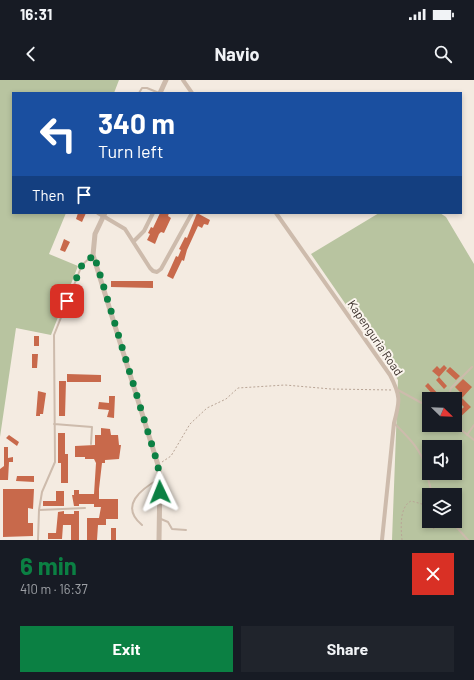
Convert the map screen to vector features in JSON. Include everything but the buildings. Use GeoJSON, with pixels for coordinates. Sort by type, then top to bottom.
{"type":"FeatureCollection","features":[{"type":"Feature","properties":{"kind":"street"},"geometry":{"type":"LineString","coordinates":[[160,92],[166,80]]}},
{"type":"Feature","properties":{"kind":"street"},"geometry":{"type":"LineString","coordinates":[[183,80],[191,92]]}},
{"type":"Feature","properties":{"kind":"street"},"geometry":{"type":"LineString","coordinates":[[159,540],[160,478],[158,465],[94,255],[95,234],[104,214],[125,229],[150,268],[153,271],[158,272],[191,214]]}},
{"type":"Feature","properties":{"kind":"street"},"geometry":{"type":"LineString","coordinates":[[134,241],[142,234],[152,214]]}},
{"type":"Feature","properties":{"kind":"street","name":"Kapenguria Road"},"geometry":{"type":"LineString","coordinates":[[277,214],[390,376],[398,390],[399,406],[394,423],[382,540]]}},
{"type":"Feature","properties":{"kind":"lane"},"geometry":{"type":"LineString","coordinates":[[140,92],[144,87],[156,92]]}},
{"type":"Feature","properties":{"kind":"lane"},"geometry":{"type":"LineString","coordinates":[[38,540],[38,510],[42,492],[54,462],[54,335],[82,265],[94,255]]}},
{"type":"Feature","properties":{"kind":"lane"},"geometry":{"type":"LineString","coordinates":[[450,392],[451,388],[472,367]]}},
{"type":"Feature","properties":{"kind":"lane"},"geometry":{"type":"LineString","coordinates":[[398,390],[422,404]]}},
{"type":"Feature","properties":{"kind":"lane"},"geometry":{"type":"LineString","coordinates":[[394,423],[416,446],[426,467],[430,488]]}},
{"type":"Feature","properties":{"kind":"lane"},"geometry":{"type":"LineString","coordinates":[[54,424],[92,427],[91,444]]}},
{"type":"Feature","properties":{"kind":"lane"},"geometry":{"type":"LineString","coordinates":[[467,434],[474,425]]}},
{"type":"Feature","properties":{"kind":"lane"},"geometry":{"type":"LineString","coordinates":[[462,430],[474,440]]}},
{"type":"Feature","properties":{"kind":"lane"},"geometry":{"type":"LineString","coordinates":[[142,525],[134,518],[132,510],[134,500],[139,492],[160,478]]}},
{"type":"Feature","properties":{"kind":"lane"},"geometry":{"type":"LineString","coordinates":[[38,510],[85,508]]}},
{"type":"Feature","properties":{"kind":"lane"},"geometry":{"type":"LineString","coordinates":[[160,519],[168,522],[172,529],[186,530]]}},
{"type":"Feature","properties":{"kind":"lane"},"geometry":{"type":"LineString","coordinates":[[457,528],[468,540]]}},
{"type":"Feature","properties":{"kind":"path"},"geometry":{"type":"LineString","coordinates":[[158,465],[170,456],[190,424],[208,408],[226,399],[238,388],[285,385],[332,389],[398,390]]}},
{"type":"Feature","properties":{"kind":"path"},"geometry":{"type":"LineString","coordinates":[[402,540],[402,517],[406,504],[411,501],[419,502],[424,507],[434,530]]}},
{"type":"Feature","properties":{"kind":"green space"},"geometry":{"type":"Polygon","coordinates":[[[0,80],[119,80],[114,92],[12,92],[12,214],[66,214],[49,254],[78,266],[51,335],[16,328],[0,437],[0,80]]]}},
{"type":"Feature","properties":{"kind":"green space"},"geometry":{"type":"Polygon","coordinates":[[[377,214],[442,214],[446,217],[474,264],[474,540],[392,540],[398,380],[311,254],[377,214]]]}},
{"type":"Feature","properties":{"kind":"route"},"geometry":{"type":"LineString","coordinates":[[67,301],[82,265],[94,255],[158,465],[160,492]]}}]}
